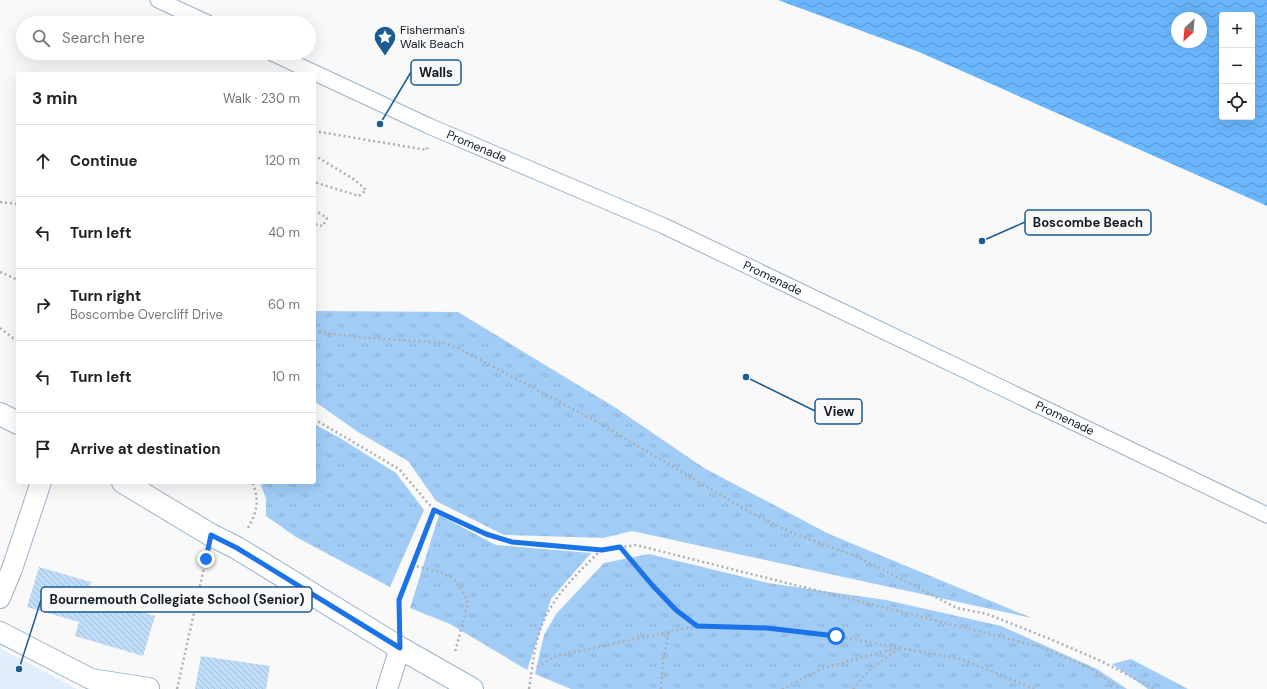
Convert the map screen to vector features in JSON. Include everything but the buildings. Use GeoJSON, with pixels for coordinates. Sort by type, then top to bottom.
{"type":"FeatureCollection","features":[{"type":"Feature","properties":{"kind":"street"},"geometry":{"type":"LineString","coordinates":[[158,0],[193,16]]}},
{"type":"Feature","properties":{"kind":"street","name":"Promenade"},"geometry":{"type":"LineString","coordinates":[[287,60],[313,72]]}},
{"type":"Feature","properties":{"kind":"street","name":"Promenade"},"geometry":{"type":"LineString","coordinates":[[316,73],[429,126],[664,226],[1267,515]]}},
{"type":"Feature","properties":{"kind":"street"},"geometry":{"type":"LineString","coordinates":[[0,414],[16,422]]}},
{"type":"Feature","properties":{"kind":"street"},"geometry":{"type":"LineString","coordinates":[[0,598],[12,570],[40,484]]}},
{"type":"Feature","properties":{"kind":"street"},"geometry":{"type":"LineString","coordinates":[[126,484],[211,535],[237,548],[400,648],[472,689]]}},
{"type":"Feature","properties":{"kind":"street"},"geometry":{"type":"LineString","coordinates":[[0,632],[91,679],[149,688]]}},
{"type":"Feature","properties":{"kind":"street"},"geometry":{"type":"LineString","coordinates":[[387,689],[400,648]]}},
{"type":"Feature","properties":{"kind":"path"},"geometry":{"type":"LineString","coordinates":[[316,131],[427,150],[429,126]]}},
{"type":"Feature","properties":{"kind":"path"},"geometry":{"type":"LineString","coordinates":[[316,156],[355,180],[366,190],[359,196],[316,183]]}},
{"type":"Feature","properties":{"kind":"path"},"geometry":{"type":"LineString","coordinates":[[0,202],[16,204]]}},
{"type":"Feature","properties":{"kind":"path"},"geometry":{"type":"LineString","coordinates":[[316,211],[327,218],[323,226],[316,224]]}},
{"type":"Feature","properties":{"kind":"path"},"geometry":{"type":"LineString","coordinates":[[0,272],[16,279]]}},
{"type":"Feature","properties":{"kind":"path"},"geometry":{"type":"LineString","coordinates":[[0,328],[16,339]]}},
{"type":"Feature","properties":{"kind":"path"},"geometry":{"type":"LineString","coordinates":[[316,331],[355,337],[444,343],[458,348],[592,419],[680,472],[765,520],[790,532],[858,557],[957,608],[987,614],[1050,639],[1101,661],[1155,689]]}},
{"type":"Feature","properties":{"kind":"path"},"geometry":{"type":"LineString","coordinates":[[316,420],[399,469],[434,510],[486,534],[512,542],[602,550],[636,545],[1041,647],[1092,669],[1120,689]]}},
{"type":"Feature","properties":{"kind":"path"},"geometry":{"type":"LineString","coordinates":[[250,525],[256,516],[256,492],[253,484]]}},
{"type":"Feature","properties":{"kind":"path"},"geometry":{"type":"LineString","coordinates":[[400,648],[399,600],[434,510]]}},
{"type":"Feature","properties":{"kind":"path"},"geometry":{"type":"LineString","coordinates":[[177,689],[211,535]]}},
{"type":"Feature","properties":{"kind":"path"},"geometry":{"type":"LineString","coordinates":[[620,547],[653,586],[676,610],[697,626]]}},
{"type":"Feature","properties":{"kind":"path"},"geometry":{"type":"LineString","coordinates":[[529,689],[538,636],[554,602],[575,576],[602,550]]}},
{"type":"Feature","properties":{"kind":"path"},"geometry":{"type":"LineString","coordinates":[[412,565],[442,573],[454,579],[464,594],[468,603],[459,644]]}},
{"type":"Feature","properties":{"kind":"path"},"geometry":{"type":"LineString","coordinates":[[537,666],[556,656],[697,626],[767,628],[836,636],[961,659],[1034,689]]}},
{"type":"Feature","properties":{"kind":"path"},"geometry":{"type":"LineString","coordinates":[[661,689],[663,661],[669,632]]}},
{"type":"Feature","properties":{"kind":"path"},"geometry":{"type":"LineString","coordinates":[[782,689],[823,668],[901,647]]}},
{"type":"Feature","properties":{"kind":"path"},"geometry":{"type":"LineString","coordinates":[[853,689],[869,670],[901,647]]}},
{"type":"Feature","properties":{"kind":"shaded area"},"geometry":{"type":"Polygon","coordinates":[[[0,648],[77,689],[0,689],[0,648]]]}},
{"type":"Feature","properties":{"kind":"green space"},"geometry":{"type":"Polygon","coordinates":[[[316,311],[458,312],[616,408],[704,468],[829,534],[1032,618],[632,531],[603,538],[504,535],[436,501],[408,461],[358,432],[316,402],[316,311]]]}},
{"type":"Feature","properties":{"kind":"green space"},"geometry":{"type":"Polygon","coordinates":[[[316,425],[340,438],[396,473],[424,510],[390,587],[296,537],[266,516],[266,499],[261,484],[316,484],[316,425]]]}},
{"type":"Feature","properties":{"kind":"green space"},"geometry":{"type":"Polygon","coordinates":[[[439,515],[496,545],[591,553],[551,599],[527,670],[450,624],[410,608],[439,515]]]}},
{"type":"Feature","properties":{"kind":"green space"},"geometry":{"type":"Polygon","coordinates":[[[649,554],[768,583],[886,600],[1001,626],[1097,669],[1127,689],[571,689],[535,674],[544,635],[556,614],[604,563],[649,554]]]}},
{"type":"Feature","properties":{"kind":"green space"},"geometry":{"type":"Polygon","coordinates":[[[1131,659],[1188,689],[1148,689],[1112,664],[1131,659]]]}},
{"type":"Feature","properties":{"kind":"water"},"geometry":{"type":"Polygon","coordinates":[[[778,0],[1267,0],[1267,206],[919,52],[778,0]]]}},
{"type":"Feature","properties":{"kind":"place","name":"Fisherman's Walk Beach"},"geometry":{"type":"Point","coordinates":[385,56]}},
{"type":"Feature","properties":{"kind":"place","name":"Walls"},"geometry":{"type":"Point","coordinates":[380,124]}},
{"type":"Feature","properties":{"kind":"place","name":"Boscombe Beach"},"geometry":{"type":"Point","coordinates":[982,241]}},
{"type":"Feature","properties":{"kind":"place","name":"View"},"geometry":{"type":"Point","coordinates":[746,377]}},
{"type":"Feature","properties":{"kind":"place","name":"Bournemouth Collegiate School (Senior)"},"geometry":{"type":"Point","coordinates":[19,669]}},
{"type":"Feature","properties":{"kind":"route"},"geometry":{"type":"LineString","coordinates":[[206,559],[211,535],[237,548],[400,648],[399,600],[434,510],[486,534],[512,542],[602,550],[620,547],[653,586],[676,610],[697,626],[767,628],[836,636]]}}]}
